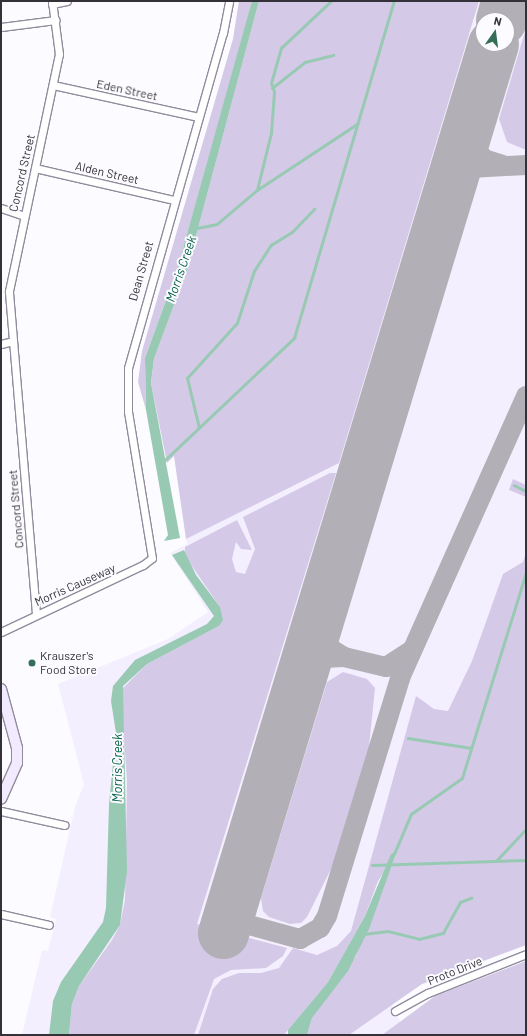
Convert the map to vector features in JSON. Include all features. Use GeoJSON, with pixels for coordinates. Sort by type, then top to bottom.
{"type":"FeatureCollection","features":[{"type":"Feature","properties":{"kind":"main road"},"geometry":{"type":"LineString","coordinates":[[1,689],[17,756],[14,776],[1,799]]}},
{"type":"Feature","properties":{"kind":"street"},"geometry":{"type":"LineString","coordinates":[[52,2],[68,1]]}},
{"type":"Feature","properties":{"kind":"street","name":"Dean Street"},"geometry":{"type":"LineString","coordinates":[[153,553],[126,390],[133,342],[223,33],[229,1]]}},
{"type":"Feature","properties":{"kind":"street","name":"Concord Street"},"geometry":{"type":"LineString","coordinates":[[36,614],[9,291],[59,54],[56,20],[52,2]]}},
{"type":"Feature","properties":{"kind":"street"},"geometry":{"type":"LineString","coordinates":[[1,27],[56,20]]}},
{"type":"Feature","properties":{"kind":"street","name":"Eden Street"},"geometry":{"type":"LineString","coordinates":[[53,86],[198,117]]}},
{"type":"Feature","properties":{"kind":"street","name":"Alden Street"},"geometry":{"type":"LineString","coordinates":[[35,168],[174,200]]}},
{"type":"Feature","properties":{"kind":"street"},"geometry":{"type":"LineString","coordinates":[[1,208],[24,216]]}},
{"type":"Feature","properties":{"kind":"street"},"geometry":{"type":"LineString","coordinates":[[1,344],[13,340]]}},
{"type":"Feature","properties":{"kind":"street","name":"Morris Causeway"},"geometry":{"type":"LineString","coordinates":[[1,632],[36,614],[144,565],[153,553]]}},
{"type":"Feature","properties":{"kind":"street"},"geometry":{"type":"LineString","coordinates":[[1,811],[64,825]]}},
{"type":"Feature","properties":{"kind":"street"},"geometry":{"type":"LineString","coordinates":[[1,914],[49,925]]}},
{"type":"Feature","properties":{"kind":"street","name":"Proto Drive"},"geometry":{"type":"LineString","coordinates":[[395,1011],[428,993],[526,954]]}},
{"type":"Feature","properties":{"kind":"shaded area"},"geometry":{"type":"Polygon","coordinates":[[[239,1],[526,1],[526,945],[422,984],[391,1004],[406,1033],[402,1035],[22,1035],[42,950],[48,951],[56,919],[50,917],[75,807],[84,784],[58,684],[168,639],[208,612],[170,553],[187,544],[174,456],[199,233],[190,221],[181,218],[233,39],[239,1]]]}},
{"type":"Feature","properties":{"kind":"shaded area"},"geometry":{"type":"Polygon","coordinates":[[[239,1],[252,1],[177,270],[145,358],[146,410],[138,382],[142,351],[233,39],[239,1]]]}},
{"type":"Feature","properties":{"kind":"shaded area"},"geometry":{"type":"Polygon","coordinates":[[[259,1],[479,1],[339,463],[186,539],[174,456],[167,463],[151,383],[154,359],[186,273],[259,1]]]}},
{"type":"Feature","properties":{"kind":"shaded area"},"geometry":{"type":"Polygon","coordinates":[[[526,28],[526,150],[507,142],[499,119],[526,28]]]}},
{"type":"Feature","properties":{"kind":"shaded area"},"geometry":{"type":"Polygon","coordinates":[[[330,473],[336,473],[197,924],[287,948],[283,956],[266,968],[231,970],[214,979],[194,1035],[69,1035],[72,1004],[79,986],[112,940],[120,925],[125,900],[127,782],[121,690],[147,664],[219,626],[220,607],[185,556],[185,547],[237,520],[252,550],[241,549],[236,542],[232,559],[236,572],[245,574],[255,549],[243,517],[330,473]]]}},
{"type":"Feature","properties":{"kind":"shaded area"},"geometry":{"type":"Polygon","coordinates":[[[513,479],[526,485],[526,497],[509,490],[513,479]]]}},
{"type":"Feature","properties":{"kind":"shaded area"},"geometry":{"type":"Polygon","coordinates":[[[526,553],[526,945],[422,984],[349,1035],[307,1035],[312,1018],[356,956],[397,852],[378,881],[365,916],[328,982],[284,1035],[198,1035],[213,989],[222,979],[239,973],[261,973],[279,968],[293,948],[317,955],[337,946],[351,931],[416,696],[434,709],[448,711],[472,661],[503,574],[523,562],[526,553]]]}},
{"type":"Feature","properties":{"kind":"shaded area"},"geometry":{"type":"Polygon","coordinates":[[[343,672],[367,679],[375,688],[369,747],[333,865],[307,917],[301,923],[290,924],[269,917],[263,911],[261,898],[327,682],[343,672]]]}},
{"type":"Feature","properties":{"kind":"shaded area"},"geometry":{"type":"Polygon","coordinates":[[[526,961],[526,1035],[382,1035],[435,996],[526,961]]]}},
{"type":"Feature","properties":{"kind":"water","name":"Morris Creek"},"geometry":{"type":"Polygon","coordinates":[[[252,1],[259,1],[186,273],[154,359],[151,383],[180,538],[164,541],[168,535],[146,410],[145,358],[177,270],[252,1]]]}},
{"type":"Feature","properties":{"kind":"water","name":"Morris Creek"},"geometry":{"type":"Polygon","coordinates":[[[184,550],[196,575],[220,607],[223,620],[219,626],[147,664],[123,686],[127,871],[120,925],[79,986],[72,1004],[69,1035],[49,1035],[53,1001],[61,982],[103,922],[106,908],[109,804],[116,733],[111,701],[113,686],[135,660],[207,624],[214,616],[172,555],[184,550]]]}},
{"type":"Feature","properties":{"kind":"water"},"geometry":{"type":"Polygon","coordinates":[[[397,851],[369,929],[348,971],[312,1018],[307,1035],[288,1035],[288,1030],[328,982],[365,916],[391,854],[397,851]]]}},
{"type":"Feature","properties":{"kind":"waterway"},"geometry":{"type":"LineString","coordinates":[[257,190],[271,133],[274,92],[271,83],[281,48],[331,1]]}},
{"type":"Feature","properties":{"kind":"waterway"},"geometry":{"type":"LineString","coordinates":[[165,460],[294,338],[394,1]]}},
{"type":"Feature","properties":{"kind":"waterway"},"geometry":{"type":"LineString","coordinates":[[272,88],[305,62],[333,55]]}},
{"type":"Feature","properties":{"kind":"waterway"},"geometry":{"type":"LineString","coordinates":[[197,228],[217,224],[257,190],[357,124]]}},
{"type":"Feature","properties":{"kind":"waterway"},"geometry":{"type":"LineString","coordinates":[[199,428],[187,378],[237,323],[254,271],[271,245],[292,232],[314,209]]}},
{"type":"Feature","properties":{"kind":"waterway"},"geometry":{"type":"LineString","coordinates":[[514,485],[526,491]]}},
{"type":"Feature","properties":{"kind":"waterway"},"geometry":{"type":"LineString","coordinates":[[394,854],[411,814],[462,778],[526,573]]}},
{"type":"Feature","properties":{"kind":"waterway"},"geometry":{"type":"LineString","coordinates":[[408,738],[471,748]]}},
{"type":"Feature","properties":{"kind":"waterway"},"geometry":{"type":"LineString","coordinates":[[496,861],[526,829]]}},
{"type":"Feature","properties":{"kind":"waterway"},"geometry":{"type":"LineString","coordinates":[[372,865],[526,860]]}},
{"type":"Feature","properties":{"kind":"waterway"},"geometry":{"type":"LineString","coordinates":[[364,934],[388,931],[419,939],[443,933],[460,902],[471,898]]}},
{"type":"Feature","properties":{"kind":"taxiway"},"geometry":{"type":"LineString","coordinates":[[469,125],[479,153],[484,159],[502,165]]}},
{"type":"Feature","properties":{"kind":"taxiway"},"geometry":{"type":"LineString","coordinates":[[450,188],[470,168],[526,165]]}},
{"type":"Feature","properties":{"kind":"taxiway"},"geometry":{"type":"LineString","coordinates":[[227,919],[300,939],[320,928],[327,916],[400,678],[526,396]]}},
{"type":"Feature","properties":{"kind":"taxiway"},"geometry":{"type":"LineString","coordinates":[[318,620],[328,647],[344,657],[386,667],[411,651]]}},
{"type":"Feature","properties":{"kind":"taxiway"},"geometry":{"type":"LineString","coordinates":[[301,677],[323,658],[344,657]]}},
{"type":"Feature","properties":{"kind":"runway"},"geometry":{"type":"LineString","coordinates":[[503,12],[506,1]]}},
{"type":"Feature","properties":{"kind":"runway"},"geometry":{"type":"LineString","coordinates":[[223,933],[491,52]]}},
{"type":"Feature","properties":{"kind":"place","name":"Krauszer's Food Store"},"geometry":{"type":"Point","coordinates":[32,663]}}]}
